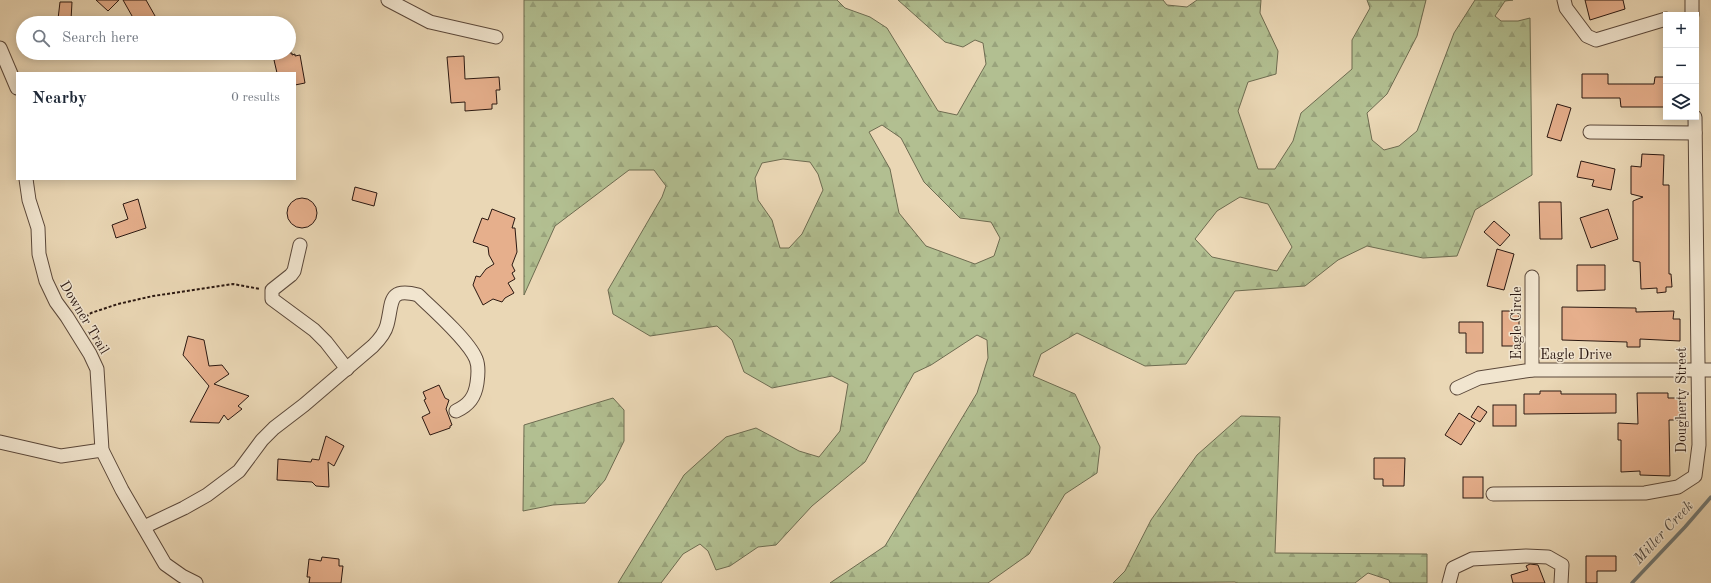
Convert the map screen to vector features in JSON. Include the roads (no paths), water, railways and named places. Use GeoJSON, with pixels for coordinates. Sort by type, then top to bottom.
{"type":"FeatureCollection","features":[{"type":"Feature","properties":{"kind":"street"},"geometry":{"type":"LineString","coordinates":[[388,0],[430,22],[496,37]]}},
{"type":"Feature","properties":{"kind":"street"},"geometry":{"type":"LineString","coordinates":[[1564,0],[1566,8],[1587,36],[1596,40],[1663,20]]}},
{"type":"Feature","properties":{"kind":"street"},"geometry":{"type":"LineString","coordinates":[[1690,12],[1692,0]]}},
{"type":"Feature","properties":{"kind":"street"},"geometry":{"type":"LineString","coordinates":[[0,48],[16,86]]}},
{"type":"Feature","properties":{"kind":"street","name":"Dougherty Street"},"geometry":{"type":"LineString","coordinates":[[1493,494],[1645,492],[1678,487],[1695,476],[1705,370],[1695,120]]}},
{"type":"Feature","properties":{"kind":"street"},"geometry":{"type":"LineString","coordinates":[[1590,132],[1695,133]]}},
{"type":"Feature","properties":{"kind":"street","name":"Downer Trail"},"geometry":{"type":"LineString","coordinates":[[26,180],[29,200],[38,228],[39,254],[46,281],[56,302],[90,354],[97,368],[102,450],[122,490],[165,564],[182,576],[196,583]]}},
{"type":"Feature","properties":{"kind":"street"},"geometry":{"type":"LineString","coordinates":[[300,245],[294,271],[271,292],[272,299],[314,330],[347,368]]}},
{"type":"Feature","properties":{"kind":"street","name":"Eagle Circle"},"geometry":{"type":"LineString","coordinates":[[1532,277],[1532,370]]}},
{"type":"Feature","properties":{"kind":"street"},"geometry":{"type":"LineString","coordinates":[[144,528],[184,508],[230,479],[239,471],[262,440],[274,428],[373,346],[381,337],[387,325],[392,299],[397,294],[407,292],[418,295],[466,344],[477,360],[478,380],[474,396],[466,406],[456,411]]}},
{"type":"Feature","properties":{"kind":"street","name":"Eagle Drive"},"geometry":{"type":"LineString","coordinates":[[1457,388],[1479,378],[1532,370],[1705,370]]}},
{"type":"Feature","properties":{"kind":"street"},"geometry":{"type":"LineString","coordinates":[[0,442],[61,456],[102,450]]}},
{"type":"Feature","properties":{"kind":"street"},"geometry":{"type":"LineString","coordinates":[[1449,583],[1453,568],[1472,559],[1526,556],[1548,557],[1562,564],[1561,583]]}},
{"type":"Feature","properties":{"kind":"waterway","name":"Miller Creek"},"geometry":{"type":"LineString","coordinates":[[1632,583],[1711,497]]}}]}
